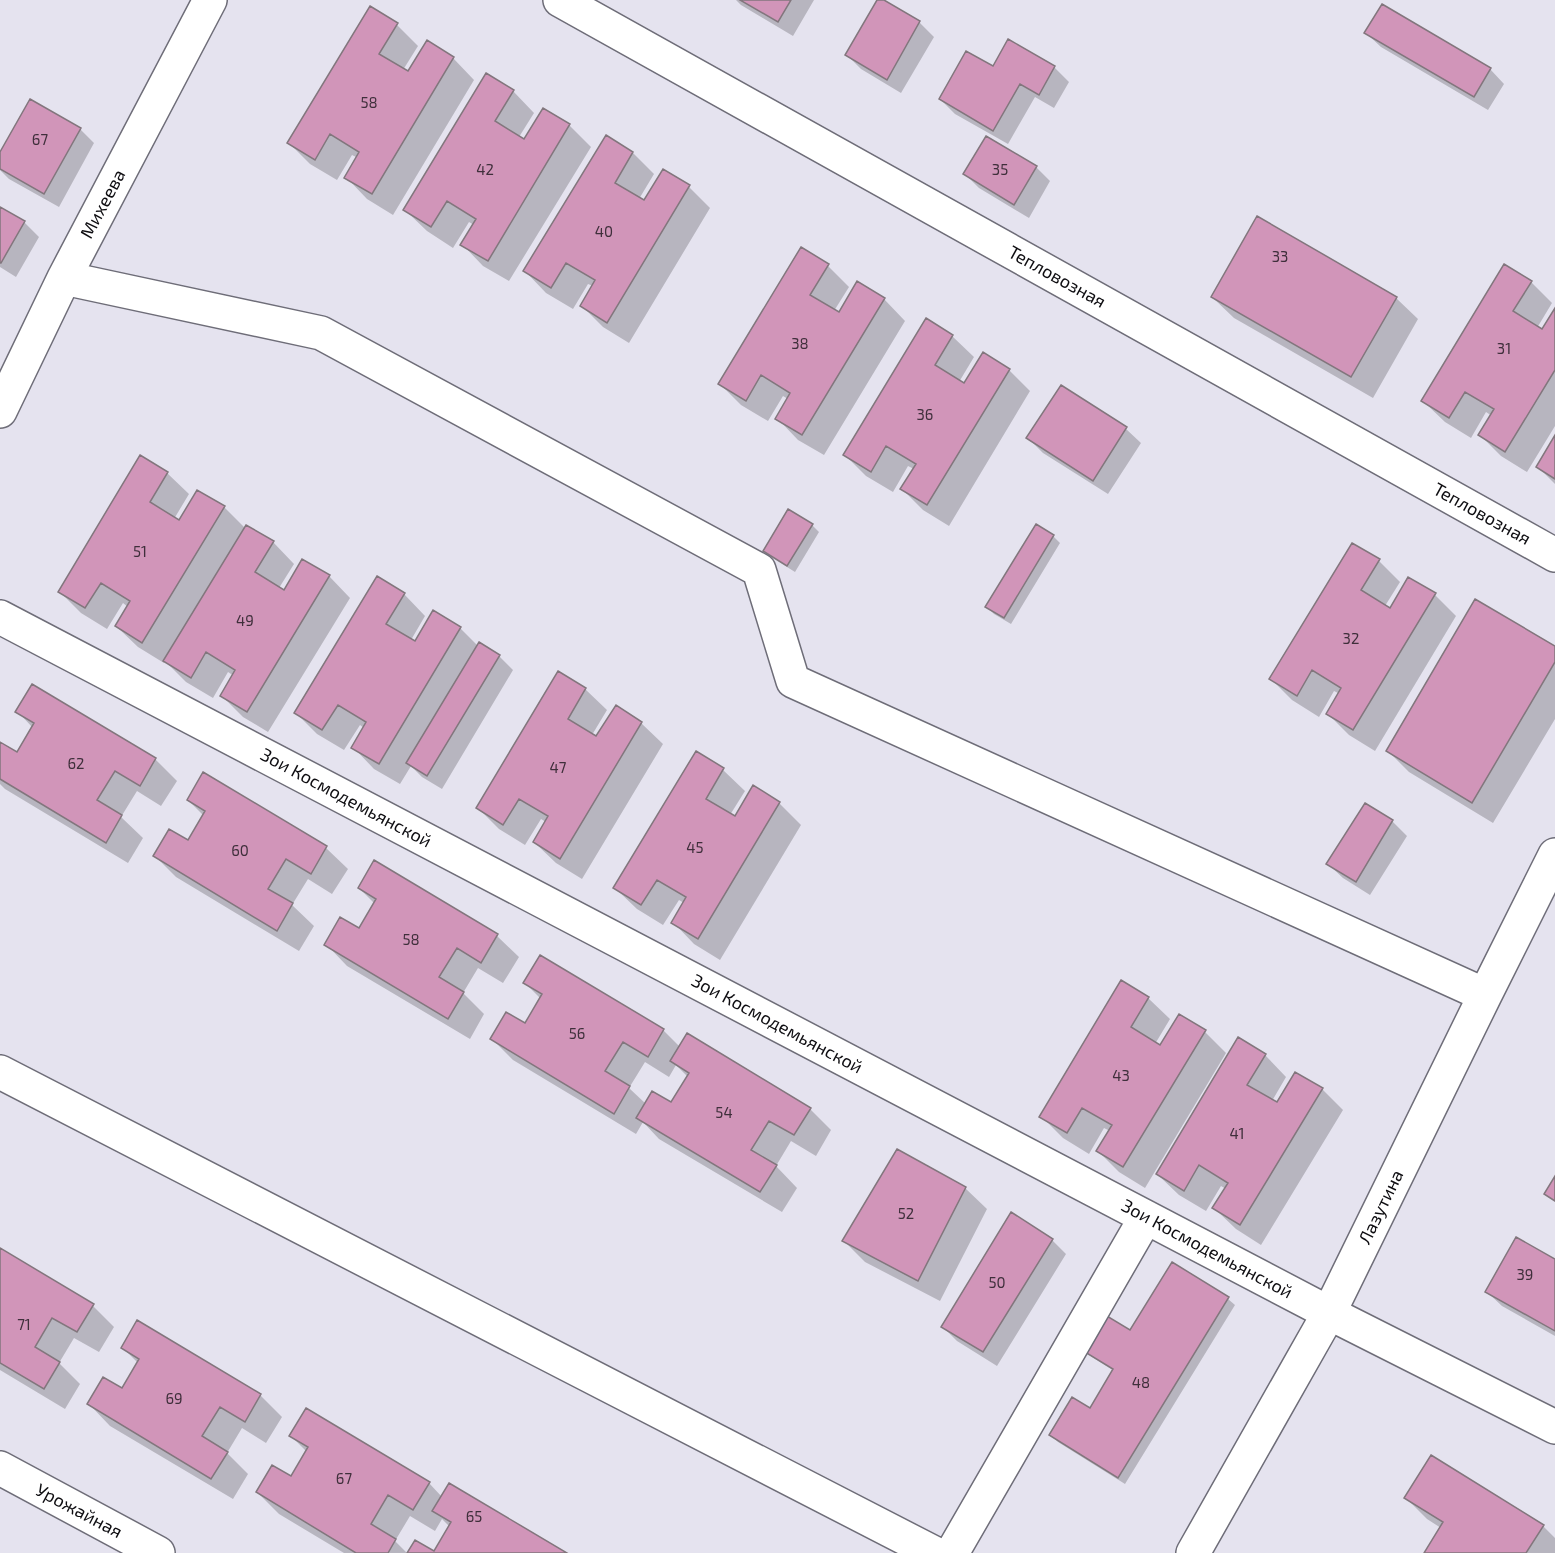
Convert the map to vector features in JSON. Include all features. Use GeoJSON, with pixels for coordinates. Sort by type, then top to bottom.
{"type":"FeatureCollection","features":[{"type":"Feature","properties":{"kind":"street","name":"Михеева"},"geometry":{"type":"LineString","coordinates":[[0,411],[64,278],[210,0]]}},
{"type":"Feature","properties":{"kind":"street","name":"Тепловозная"},"geometry":{"type":"LineString","coordinates":[[560,0],[1555,555]]}},
{"type":"Feature","properties":{"kind":"street"},"geometry":{"type":"LineString","coordinates":[[64,278],[321,333],[759,570],[793,681],[1485,994]]}},
{"type":"Feature","properties":{"kind":"street","name":"Зои Космодемьянской"},"geometry":{"type":"LineString","coordinates":[[0,617],[1329,1313],[1555,1427]]}},
{"type":"Feature","properties":{"kind":"street","name":"Лазутина"},"geometry":{"type":"LineString","coordinates":[[1193,1553],[1329,1313],[1555,855]]}},
{"type":"Feature","properties":{"kind":"street"},"geometry":{"type":"LineString","coordinates":[[0,1072],[934,1553]]}},
{"type":"Feature","properties":{"kind":"street"},"geometry":{"type":"LineString","coordinates":[[952,1553],[1146,1217]]}},
{"type":"Feature","properties":{"kind":"street","name":"Урожайная"},"geometry":{"type":"LineString","coordinates":[[0,1468],[158,1553]]}},
{"type":"Feature","properties":{"kind":"building"},"geometry":{"type":"Polygon","coordinates":[[[740,0],[791,0],[778,22],[740,0]]]}},
{"type":"Feature","properties":{"kind":"building"},"geometry":{"type":"Polygon","coordinates":[[[877,0],[884,0],[920,21],[887,80],[845,55],[877,0]]]}},
{"type":"Feature","properties":{"kind":"building"},"geometry":{"type":"Polygon","coordinates":[[[1382,4],[1491,68],[1474,97],[1364,33],[1382,4]]]}},
{"type":"Feature","properties":{"kind":"building"},"geometry":{"type":"Polygon","coordinates":[[[370,6],[398,23],[379,54],[408,71],[427,40],[454,57],[372,194],[344,178],[359,152],[330,134],[315,160],[287,143],[370,6]]]}},
{"type":"Feature","properties":{"kind":"building"},"geometry":{"type":"Polygon","coordinates":[[[1008,39],[1055,66],[1039,95],[1020,84],[993,131],[939,99],[966,51],[993,66],[1008,39]]]}},
{"type":"Feature","properties":{"kind":"building"},"geometry":{"type":"Polygon","coordinates":[[[486,73],[514,90],[495,121],[524,139],[543,108],[570,124],[488,261],[460,245],[476,219],[447,201],[431,227],[403,210],[486,73]]]}},
{"type":"Feature","properties":{"kind":"building"},"geometry":{"type":"Polygon","coordinates":[[[30,99],[81,128],[44,194],[0,169],[0,152],[30,99]]]}},
{"type":"Feature","properties":{"kind":"building"},"geometry":{"type":"Polygon","coordinates":[[[606,135],[633,152],[615,183],[644,200],[663,169],[690,185],[607,323],[580,306],[595,280],[566,263],[551,288],[523,271],[606,135]]]}},
{"type":"Feature","properties":{"kind":"building"},"geometry":{"type":"Polygon","coordinates":[[[986,136],[1037,166],[1014,205],[963,174],[986,136]]]}},
{"type":"Feature","properties":{"kind":"building"},"geometry":{"type":"Polygon","coordinates":[[[0,207],[25,221],[1,263],[0,263],[0,207]]]}},
{"type":"Feature","properties":{"kind":"building"},"geometry":{"type":"Polygon","coordinates":[[[1257,216],[1397,297],[1351,377],[1211,297],[1257,216]]]}},
{"type":"Feature","properties":{"kind":"building"},"geometry":{"type":"Polygon","coordinates":[[[801,247],[829,264],[810,295],[839,312],[857,281],[885,298],[802,435],[775,419],[790,393],[761,375],[746,401],[718,384],[801,247]]]}},
{"type":"Feature","properties":{"kind":"building"},"geometry":{"type":"Polygon","coordinates":[[[1504,264],[1532,281],[1513,311],[1542,329],[1555,308],[1555,370],[1505,452],[1478,435],[1494,409],[1465,392],[1449,418],[1421,401],[1504,264]]]}},
{"type":"Feature","properties":{"kind":"building"},"geometry":{"type":"Polygon","coordinates":[[[926,318],[953,335],[935,365],[964,383],[983,352],[1010,369],[927,505],[900,489],[916,464],[886,446],[871,472],[843,455],[926,318]]]}},
{"type":"Feature","properties":{"kind":"building"},"geometry":{"type":"Polygon","coordinates":[[[1061,385],[1127,427],[1093,481],[1026,438],[1061,385]]]}},
{"type":"Feature","properties":{"kind":"building"},"geometry":{"type":"Polygon","coordinates":[[[1555,435],[1555,479],[1536,467],[1555,435]]]}},
{"type":"Feature","properties":{"kind":"building"},"geometry":{"type":"Polygon","coordinates":[[[140,455],[168,472],[150,502],[179,520],[197,490],[225,506],[142,643],[115,626],[130,601],[101,583],[85,608],[58,592],[140,455]]]}},
{"type":"Feature","properties":{"kind":"building"},"geometry":{"type":"Polygon","coordinates":[[[788,509],[813,524],[787,566],[763,551],[788,509]]]}},
{"type":"Feature","properties":{"kind":"building"},"geometry":{"type":"Polygon","coordinates":[[[1036,524],[1054,535],[1004,618],[985,607],[1036,524]]]}},
{"type":"Feature","properties":{"kind":"building"},"geometry":{"type":"Polygon","coordinates":[[[246,525],[274,541],[255,572],[284,590],[302,559],[330,575],[247,712],[220,696],[235,670],[206,652],[191,678],[163,661],[246,525]]]}},
{"type":"Feature","properties":{"kind":"building"},"geometry":{"type":"Polygon","coordinates":[[[1352,543],[1380,559],[1361,590],[1390,608],[1408,577],[1436,593],[1353,730],[1326,714],[1341,688],[1312,670],[1297,696],[1269,679],[1352,543]]]}},
{"type":"Feature","properties":{"kind":"building"},"geometry":{"type":"Polygon","coordinates":[[[377,576],[405,593],[386,624],[415,641],[433,610],[461,627],[379,764],[351,748],[366,722],[338,705],[322,730],[294,713],[377,576]]]}},
{"type":"Feature","properties":{"kind":"building"},"geometry":{"type":"Polygon","coordinates":[[[1475,599],[1555,646],[1555,662],[1472,803],[1386,751],[1475,599]]]}},
{"type":"Feature","properties":{"kind":"building"},"geometry":{"type":"Polygon","coordinates":[[[479,642],[500,655],[427,776],[406,763],[479,642]]]}},
{"type":"Feature","properties":{"kind":"building"},"geometry":{"type":"Polygon","coordinates":[[[558,671],[586,688],[568,719],[596,736],[616,705],[642,722],[560,859],[533,842],[548,816],[519,799],[503,825],[476,808],[558,671]]]}},
{"type":"Feature","properties":{"kind":"building"},"geometry":{"type":"Polygon","coordinates":[[[32,684],[156,758],[140,786],[115,771],[97,800],[122,815],[106,843],[0,779],[0,742],[17,752],[34,723],[15,712],[32,684]]]}},
{"type":"Feature","properties":{"kind":"building"},"geometry":{"type":"Polygon","coordinates":[[[696,751],[724,768],[706,799],[735,816],[753,785],[780,802],[698,939],[671,923],[686,897],[657,880],[641,905],[613,888],[696,751]]]}},
{"type":"Feature","properties":{"kind":"building"},"geometry":{"type":"Polygon","coordinates":[[[203,772],[327,846],[311,874],[286,859],[268,889],[293,903],[277,931],[153,856],[169,829],[188,840],[205,811],[187,800],[203,772]]]}},
{"type":"Feature","properties":{"kind":"building"},"geometry":{"type":"Polygon","coordinates":[[[1365,803],[1393,820],[1356,882],[1326,864],[1365,803]]]}},
{"type":"Feature","properties":{"kind":"building"},"geometry":{"type":"Polygon","coordinates":[[[374,860],[498,934],[481,963],[457,948],[439,977],[464,992],[448,1019],[324,945],[340,917],[359,928],[376,899],[358,888],[374,860]]]}},
{"type":"Feature","properties":{"kind":"building"},"geometry":{"type":"Polygon","coordinates":[[[540,955],[664,1029],[648,1057],[623,1042],[605,1071],[630,1086],[614,1114],[490,1039],[506,1012],[525,1023],[542,994],[523,983],[540,955]]]}},
{"type":"Feature","properties":{"kind":"building"},"geometry":{"type":"Polygon","coordinates":[[[1121,980],[1149,997],[1131,1027],[1160,1045],[1179,1014],[1206,1030],[1123,1167],[1096,1151],[1112,1125],[1082,1108],[1067,1133],[1039,1117],[1121,980]]]}},
{"type":"Feature","properties":{"kind":"building"},"geometry":{"type":"Polygon","coordinates":[[[687,1033],[811,1108],[794,1135],[769,1121],[751,1150],[777,1165],[760,1192],[636,1118],[652,1091],[671,1102],[689,1073],[670,1061],[687,1033]]]}},
{"type":"Feature","properties":{"kind":"building"},"geometry":{"type":"Polygon","coordinates":[[[1238,1037],[1266,1054],[1247,1085],[1277,1102],[1295,1072],[1323,1088],[1240,1225],[1212,1208],[1228,1183],[1199,1165],[1184,1191],[1156,1174],[1238,1037]]]}},
{"type":"Feature","properties":{"kind":"building"},"geometry":{"type":"Polygon","coordinates":[[[897,1149],[966,1187],[918,1281],[842,1241],[897,1149]]]}},
{"type":"Feature","properties":{"kind":"building"},"geometry":{"type":"Polygon","coordinates":[[[1555,1176],[1555,1201],[1544,1194],[1555,1176]]]}},
{"type":"Feature","properties":{"kind":"building"},"geometry":{"type":"Polygon","coordinates":[[[1011,1212],[1053,1239],[983,1352],[941,1327],[1011,1212]]]}},
{"type":"Feature","properties":{"kind":"building"},"geometry":{"type":"Polygon","coordinates":[[[1516,1237],[1555,1259],[1555,1331],[1485,1292],[1516,1237]]]}},
{"type":"Feature","properties":{"kind":"building"},"geometry":{"type":"Polygon","coordinates":[[[0,1248],[94,1304],[77,1332],[52,1318],[35,1347],[60,1362],[44,1389],[0,1363],[0,1248]]]}},
{"type":"Feature","properties":{"kind":"building"},"geometry":{"type":"Polygon","coordinates":[[[1172,1262],[1229,1297],[1118,1478],[1049,1435],[1072,1397],[1090,1408],[1113,1369],[1080,1349],[1102,1313],[1130,1330],[1172,1262]]]}},
{"type":"Feature","properties":{"kind":"building"},"geometry":{"type":"Polygon","coordinates":[[[137,1320],[261,1394],[245,1422],[220,1407],[202,1436],[228,1452],[211,1479],[87,1404],[103,1377],[122,1388],[139,1359],[121,1348],[137,1320]]]}},
{"type":"Feature","properties":{"kind":"building"},"geometry":{"type":"Polygon","coordinates":[[[306,1408],[430,1482],[413,1510],[388,1495],[371,1524],[396,1539],[388,1553],[356,1553],[256,1492],[272,1465],[291,1476],[308,1447],[289,1436],[306,1408]]]}},
{"type":"Feature","properties":{"kind":"building"},"geometry":{"type":"Polygon","coordinates":[[[1431,1455],[1544,1525],[1526,1553],[1424,1553],[1443,1522],[1404,1498],[1431,1455]]]}},
{"type":"Feature","properties":{"kind":"building"},"geometry":{"type":"Polygon","coordinates":[[[449,1483],[567,1553],[407,1553],[415,1540],[434,1551],[451,1522],[432,1511],[449,1483]]]}}]}
